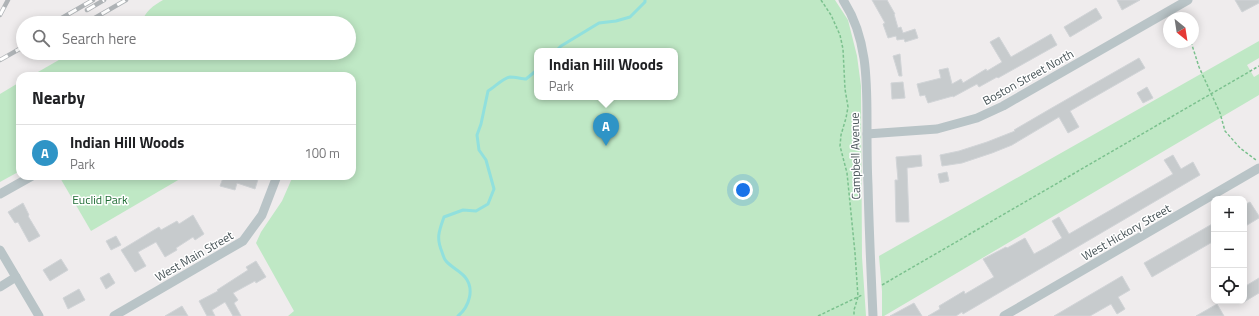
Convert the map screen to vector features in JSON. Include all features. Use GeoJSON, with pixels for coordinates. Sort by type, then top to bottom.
{"type":"FeatureCollection","features":[{"type":"Feature","properties":{"kind":"street","name":"Campbell Avenue"},"geometry":{"type":"LineString","coordinates":[[843,0],[853,17],[860,36],[867,80],[866,134],[873,316]]}},
{"type":"Feature","properties":{"kind":"street","name":"Boston Street North"},"geometry":{"type":"LineString","coordinates":[[866,134],[937,130],[977,118],[1003,106],[1179,2],[1188,0]]}},
{"type":"Feature","properties":{"kind":"street","name":"West Hickory Street"},"geometry":{"type":"LineString","coordinates":[[1004,316],[1020,312],[1259,168]]}},
{"type":"Feature","properties":{"kind":"street"},"geometry":{"type":"LineString","coordinates":[[0,194],[25,180]]}},
{"type":"Feature","properties":{"kind":"street","name":"West Main Street"},"geometry":{"type":"LineString","coordinates":[[114,316],[243,241],[262,215],[275,180]]}},
{"type":"Feature","properties":{"kind":"street"},"geometry":{"type":"LineString","coordinates":[[0,250],[39,316]]}},
{"type":"Feature","properties":{"kind":"street"},"geometry":{"type":"LineString","coordinates":[[0,286],[16,277]]}},
{"type":"Feature","properties":{"kind":"path"},"geometry":{"type":"LineString","coordinates":[[821,0],[834,21],[840,35],[843,50],[845,89],[848,106],[840,146],[848,173],[859,296],[854,310],[854,316]]}},
{"type":"Feature","properties":{"kind":"path"},"geometry":{"type":"LineString","coordinates":[[1193,48],[1199,67],[1212,94],[1225,131],[1240,148],[1259,162]]}},
{"type":"Feature","properties":{"kind":"path"},"geometry":{"type":"LineString","coordinates":[[886,282],[1259,66]]}},
{"type":"Feature","properties":{"kind":"path"},"geometry":{"type":"LineString","coordinates":[[818,316],[859,296]]}},
{"type":"Feature","properties":{"kind":"green space"},"geometry":{"type":"Polygon","coordinates":[[[163,0],[835,0],[848,20],[857,56],[861,86],[862,257],[866,316],[288,316],[294,311],[256,243],[261,232],[282,201],[291,180],[356,180],[356,72],[38,72],[59,60],[356,60],[356,16],[144,16],[153,7],[163,0]]]}},
{"type":"Feature","properties":{"kind":"green space"},"geometry":{"type":"Polygon","coordinates":[[[1259,41],[1259,58],[1247,65],[1254,77],[1259,74],[1259,95],[882,316],[882,291],[879,256],[1259,41]]]}},
{"type":"Feature","properties":{"kind":"green space"},"geometry":{"type":"Polygon","coordinates":[[[16,84],[16,173],[0,182],[0,94],[16,84]]]}},
{"type":"Feature","properties":{"kind":"green space","name":"Euclid Park"},"geometry":{"type":"Polygon","coordinates":[[[61,180],[178,180],[91,231],[61,180]]]}},
{"type":"Feature","properties":{"kind":"building"},"geometry":{"type":"Polygon","coordinates":[[[872,0],[887,0],[895,14],[898,28],[901,27],[903,33],[915,29],[918,38],[905,42],[904,39],[897,40],[896,36],[888,38],[883,24],[885,23],[872,0]]]}},
{"type":"Feature","properties":{"kind":"building"},"geometry":{"type":"Polygon","coordinates":[[[1117,0],[1140,0],[1122,10],[1117,0]]]}},
{"type":"Feature","properties":{"kind":"building"},"geometry":{"type":"Polygon","coordinates":[[[1235,0],[1259,0],[1259,3],[1242,12],[1235,0]]]}},
{"type":"Feature","properties":{"kind":"building"},"geometry":{"type":"Polygon","coordinates":[[[1096,8],[1102,18],[1070,37],[1064,27],[1096,8]]]}},
{"type":"Feature","properties":{"kind":"building"},"geometry":{"type":"Polygon","coordinates":[[[1051,34],[1057,45],[979,87],[977,84],[953,97],[928,103],[925,95],[920,96],[917,84],[941,78],[939,70],[948,68],[952,84],[961,79],[963,83],[986,69],[987,71],[1002,62],[990,42],[999,37],[1011,57],[1051,34]]]}},
{"type":"Feature","properties":{"kind":"building"},"geometry":{"type":"Polygon","coordinates":[[[900,54],[902,76],[899,76],[893,56],[900,54]]]}},
{"type":"Feature","properties":{"kind":"building"},"geometry":{"type":"Polygon","coordinates":[[[1139,58],[1145,68],[1070,111],[1079,127],[1068,133],[1059,117],[1012,145],[962,163],[942,166],[940,155],[959,151],[1015,131],[1014,130],[1139,58]]]}},
{"type":"Feature","properties":{"kind":"building"},"geometry":{"type":"Polygon","coordinates":[[[903,82],[905,98],[892,99],[891,83],[903,82]]]}},
{"type":"Feature","properties":{"kind":"building"},"geometry":{"type":"Polygon","coordinates":[[[1147,87],[1153,98],[1143,103],[1137,93],[1147,87]]]}},
{"type":"Feature","properties":{"kind":"building"},"geometry":{"type":"Polygon","coordinates":[[[921,155],[922,166],[907,168],[909,222],[896,222],[895,180],[898,180],[896,157],[921,155]]]}},
{"type":"Feature","properties":{"kind":"building"},"geometry":{"type":"Polygon","coordinates":[[[1173,155],[1181,169],[1193,162],[1200,175],[963,314],[962,312],[956,316],[928,316],[940,309],[939,306],[964,291],[965,294],[994,277],[983,259],[1025,238],[1034,254],[1047,247],[1062,238],[1052,221],[1059,217],[1069,234],[1173,174],[1164,160],[1173,155]]]}},
{"type":"Feature","properties":{"kind":"building"},"geometry":{"type":"Polygon","coordinates":[[[947,172],[949,181],[940,183],[938,174],[947,172]]]}},
{"type":"Feature","properties":{"kind":"building"},"geometry":{"type":"Polygon","coordinates":[[[222,180],[258,180],[255,189],[237,183],[235,190],[220,186],[222,180]]]}},
{"type":"Feature","properties":{"kind":"building"},"geometry":{"type":"Polygon","coordinates":[[[1250,202],[1259,218],[1247,225],[1247,204],[1250,202]]]}},
{"type":"Feature","properties":{"kind":"building"},"geometry":{"type":"Polygon","coordinates":[[[23,203],[29,215],[28,216],[40,236],[29,242],[18,222],[15,223],[8,212],[23,203]]]}},
{"type":"Feature","properties":{"kind":"building"},"geometry":{"type":"Polygon","coordinates":[[[193,215],[204,234],[195,240],[193,237],[176,248],[177,250],[165,257],[156,242],[138,252],[146,266],[135,272],[121,250],[159,227],[161,230],[177,221],[179,224],[193,215]]]}},
{"type":"Feature","properties":{"kind":"building"},"geometry":{"type":"Polygon","coordinates":[[[1211,225],[1211,243],[1152,277],[1144,263],[1211,225]]]}},
{"type":"Feature","properties":{"kind":"building"},"geometry":{"type":"Polygon","coordinates":[[[116,236],[121,245],[111,250],[106,241],[116,236]]]}},
{"type":"Feature","properties":{"kind":"building"},"geometry":{"type":"Polygon","coordinates":[[[61,259],[68,270],[50,281],[43,270],[61,259]]]}},
{"type":"Feature","properties":{"kind":"building"},"geometry":{"type":"Polygon","coordinates":[[[256,261],[266,277],[233,293],[238,300],[234,303],[241,316],[233,316],[225,302],[212,310],[215,316],[207,316],[199,301],[218,291],[217,290],[248,270],[246,267],[256,261]]]}},
{"type":"Feature","properties":{"kind":"building"},"geometry":{"type":"Polygon","coordinates":[[[109,273],[115,283],[106,289],[100,278],[109,273]]]}},
{"type":"Feature","properties":{"kind":"building"},"geometry":{"type":"Polygon","coordinates":[[[1122,276],[1130,290],[1118,297],[1125,309],[1117,314],[1111,304],[1090,316],[1054,316],[1122,276]]]}},
{"type":"Feature","properties":{"kind":"building"},"geometry":{"type":"Polygon","coordinates":[[[1259,278],[1259,293],[1247,300],[1247,285],[1259,278]]]}},
{"type":"Feature","properties":{"kind":"building"},"geometry":{"type":"Polygon","coordinates":[[[79,289],[85,300],[68,309],[63,298],[79,289]]]}},
{"type":"Feature","properties":{"kind":"building"},"geometry":{"type":"Polygon","coordinates":[[[914,303],[922,316],[890,316],[914,303]]]}},
{"type":"Feature","properties":{"kind":"building"},"geometry":{"type":"Polygon","coordinates":[[[1217,304],[1224,316],[1196,316],[1217,304]]]}},
{"type":"Feature","properties":{"kind":"building"},"geometry":{"type":"Polygon","coordinates":[[[182,306],[188,316],[165,316],[182,306]]]}},
{"type":"Feature","properties":{"kind":"waterway"},"geometry":{"type":"LineString","coordinates":[[559,48],[599,23],[616,21],[630,17],[645,2],[645,0]]}},
{"type":"Feature","properties":{"kind":"waterway"},"geometry":{"type":"LineString","coordinates":[[458,316],[468,303],[470,287],[465,277],[444,258],[439,243],[441,226],[444,217],[463,210],[476,211],[488,204],[494,189],[486,160],[479,150],[477,135],[481,124],[488,91],[507,78],[512,77],[526,79],[534,72]]}},
{"type":"Feature","properties":{"kind":"railway"},"geometry":{"type":"LineString","coordinates":[[0,15],[8,0]]}},
{"type":"Feature","properties":{"kind":"railway"},"geometry":{"type":"LineString","coordinates":[[65,16],[93,0]]}},
{"type":"Feature","properties":{"kind":"railway"},"geometry":{"type":"LineString","coordinates":[[87,10],[104,0]]}},
{"type":"Feature","properties":{"kind":"railway"},"geometry":{"type":"LineString","coordinates":[[98,16],[126,0]]}},
{"type":"Feature","properties":{"kind":"railway"},"geometry":{"type":"LineString","coordinates":[[0,60],[16,51]]}},
{"type":"Feature","properties":{"kind":"place","name":"Indian Hill Woods"},"geometry":{"type":"Point","coordinates":[606,146]}}]}
